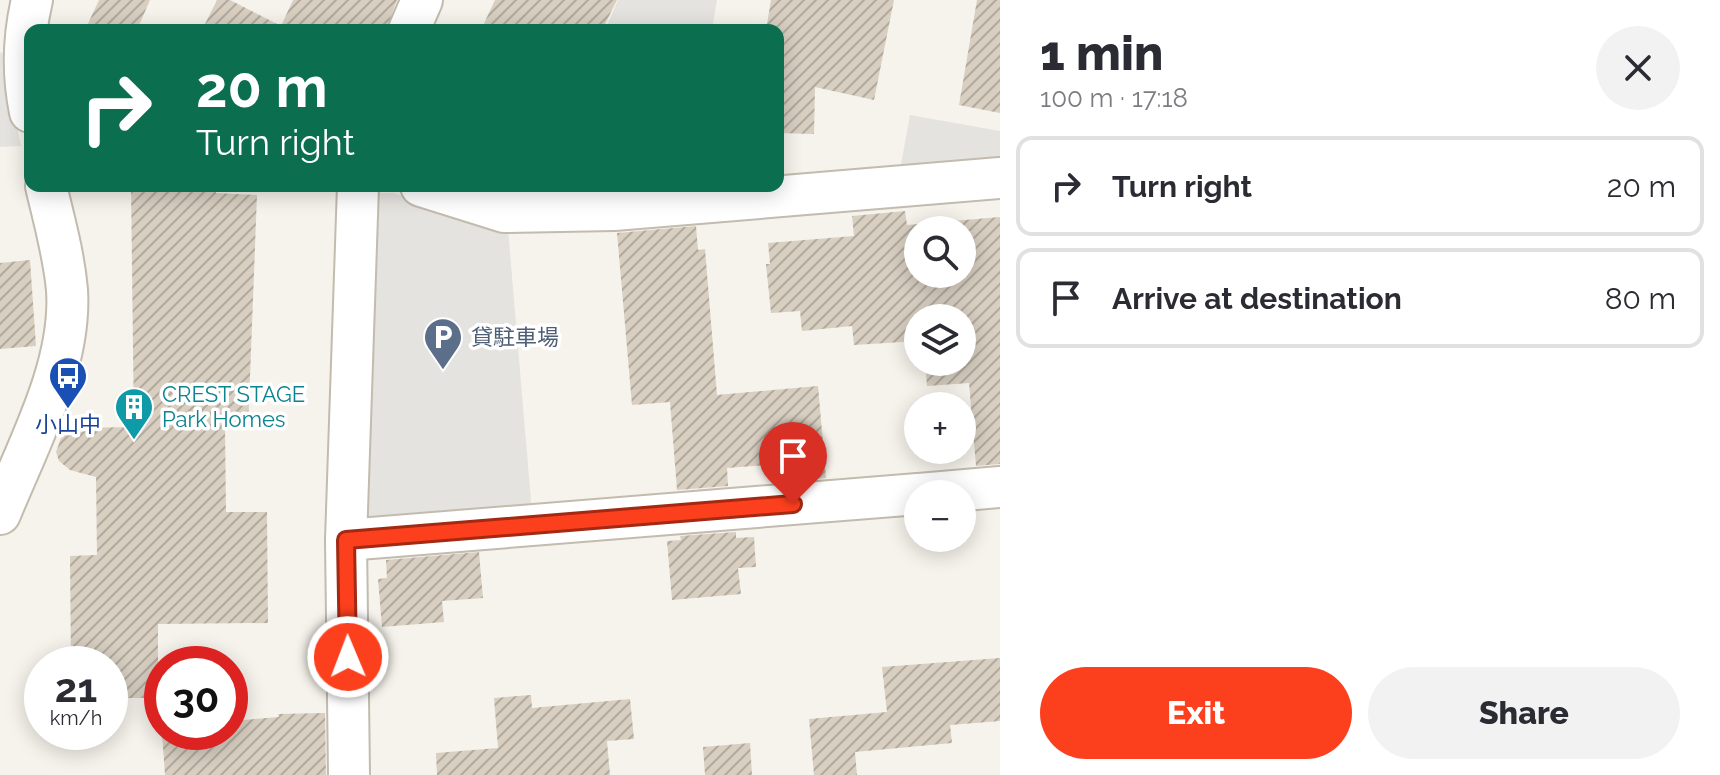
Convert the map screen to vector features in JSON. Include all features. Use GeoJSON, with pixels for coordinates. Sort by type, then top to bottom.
{"type":"FeatureCollection","features":[{"type":"Feature","properties":{"kind":"street"},"geometry":{"type":"LineString","coordinates":[[27,24],[32,0]]}},
{"type":"Feature","properties":{"kind":"street"},"geometry":{"type":"LineString","coordinates":[[412,24],[422,0]]}},
{"type":"Feature","properties":{"kind":"street"},"geometry":{"type":"LineString","coordinates":[[24,35],[19,57],[24,82]]}},
{"type":"Feature","properties":{"kind":"street"},"geometry":{"type":"LineString","coordinates":[[440,192],[504,212],[614,210],[1000,178]]}},
{"type":"Feature","properties":{"kind":"street"},"geometry":{"type":"LineString","coordinates":[[5,489],[50,390],[64,341],[67,290],[47,192]]}},
{"type":"Feature","properties":{"kind":"street"},"geometry":{"type":"LineString","coordinates":[[349,775],[346,540],[358,192]]}},
{"type":"Feature","properties":{"kind":"street"},"geometry":{"type":"LineString","coordinates":[[976,489],[1000,487]]}},
{"type":"Feature","properties":{"kind":"street"},"geometry":{"type":"LineString","coordinates":[[346,540],[904,495]]}},
{"type":"Feature","properties":{"kind":"shaded area"},"geometry":{"type":"Polygon","coordinates":[[[618,0],[717,0],[713,24],[608,24],[618,0]]]}},
{"type":"Feature","properties":{"kind":"shaded area"},"geometry":{"type":"Polygon","coordinates":[[[0,52],[7,54],[11,101],[21,146],[0,147],[0,52]]]}},
{"type":"Feature","properties":{"kind":"shaded area"},"geometry":{"type":"Polygon","coordinates":[[[910,115],[1000,131],[1000,167],[899,175],[910,115]]]}},
{"type":"Feature","properties":{"kind":"shaded area","name":"貸駐車場"},"geometry":{"type":"Polygon","coordinates":[[[372,193],[393,193],[508,229],[532,512],[360,527],[372,193]]]}},
{"type":"Feature","properties":{"kind":"building"},"geometry":{"type":"Polygon","coordinates":[[[99,0],[150,0],[140,24],[88,24],[99,0]]]}},
{"type":"Feature","properties":{"kind":"building"},"geometry":{"type":"Polygon","coordinates":[[[217,0],[230,0],[277,24],[205,24],[217,0]]]}},
{"type":"Feature","properties":{"kind":"building"},"geometry":{"type":"Polygon","coordinates":[[[293,0],[397,0],[388,24],[282,24],[293,0]]]}},
{"type":"Feature","properties":{"kind":"building"},"geometry":{"type":"Polygon","coordinates":[[[495,0],[617,0],[605,24],[484,24],[495,0]]]}},
{"type":"Feature","properties":{"kind":"building"},"geometry":{"type":"Polygon","coordinates":[[[771,0],[894,0],[874,100],[815,87],[814,134],[784,133],[784,24],[767,24],[771,0]]]}},
{"type":"Feature","properties":{"kind":"building"},"geometry":{"type":"Polygon","coordinates":[[[977,0],[1000,0],[1000,113],[959,105],[977,0]]]}},
{"type":"Feature","properties":{"kind":"building","name":"CREST STAGE Park Homes"},"geometry":{"type":"Polygon","coordinates":[[[131,192],[257,195],[248,429],[225,428],[226,512],[267,512],[268,623],[158,624],[158,646],[144,646],[144,698],[128,698],[128,646],[71,646],[70,556],[97,555],[96,477],[70,470],[59,461],[56,452],[62,435],[73,428],[134,427],[131,192]]]}},
{"type":"Feature","properties":{"kind":"building"},"geometry":{"type":"Polygon","coordinates":[[[905,211],[904,288],[976,288],[976,219],[1000,217],[1000,464],[976,466],[976,392],[970,392],[969,383],[927,386],[926,376],[976,376],[976,304],[904,304],[904,342],[854,345],[852,326],[802,331],[800,311],[771,313],[766,264],[770,264],[768,243],[854,236],[852,216],[905,211]]]}},
{"type":"Feature","properties":{"kind":"building"},"geometry":{"type":"Polygon","coordinates":[[[696,226],[698,250],[705,249],[717,395],[818,386],[826,478],[794,481],[793,463],[727,468],[728,486],[677,490],[670,402],[632,405],[617,233],[696,226]]]}},
{"type":"Feature","properties":{"kind":"building"},"geometry":{"type":"Polygon","coordinates":[[[30,260],[36,346],[0,349],[0,263],[30,260]]]}},
{"type":"Feature","properties":{"kind":"building"},"geometry":{"type":"Polygon","coordinates":[[[736,532],[736,538],[754,537],[756,567],[738,568],[741,594],[672,600],[667,541],[681,540],[680,536],[736,532]]]}},
{"type":"Feature","properties":{"kind":"building"},"geometry":{"type":"Polygon","coordinates":[[[479,552],[483,598],[442,601],[444,622],[382,627],[378,579],[387,578],[386,560],[479,552]]]}},
{"type":"Feature","properties":{"kind":"building"},"geometry":{"type":"Polygon","coordinates":[[[1000,658],[1000,721],[950,725],[952,743],[855,752],[857,775],[814,775],[809,719],[887,712],[882,667],[1000,658]]]}},
{"type":"Feature","properties":{"kind":"building"},"geometry":{"type":"Polygon","coordinates":[[[531,695],[532,708],[630,699],[634,739],[607,741],[610,775],[437,775],[436,753],[498,748],[494,698],[531,695]]]}},
{"type":"Feature","properties":{"kind":"building"},"geometry":{"type":"Polygon","coordinates":[[[325,713],[326,775],[165,775],[163,750],[248,750],[248,720],[279,717],[278,714],[325,713]]]}},
{"type":"Feature","properties":{"kind":"building"},"geometry":{"type":"Polygon","coordinates":[[[750,743],[752,775],[705,775],[703,747],[750,743]]]}},
{"type":"Feature","properties":{"kind":"place","name":"貸駐車場"},"geometry":{"type":"Point","coordinates":[443,371]}},
{"type":"Feature","properties":{"kind":"place","name":"小山中"},"geometry":{"type":"Point","coordinates":[68,410]}},
{"type":"Feature","properties":{"kind":"place","name":"CREST STAGE Park Homes"},"geometry":{"type":"Point","coordinates":[134,441]}},
{"type":"Feature","properties":{"kind":"route"},"geometry":{"type":"LineString","coordinates":[[348,657],[346,540],[793,504]]}}]}
